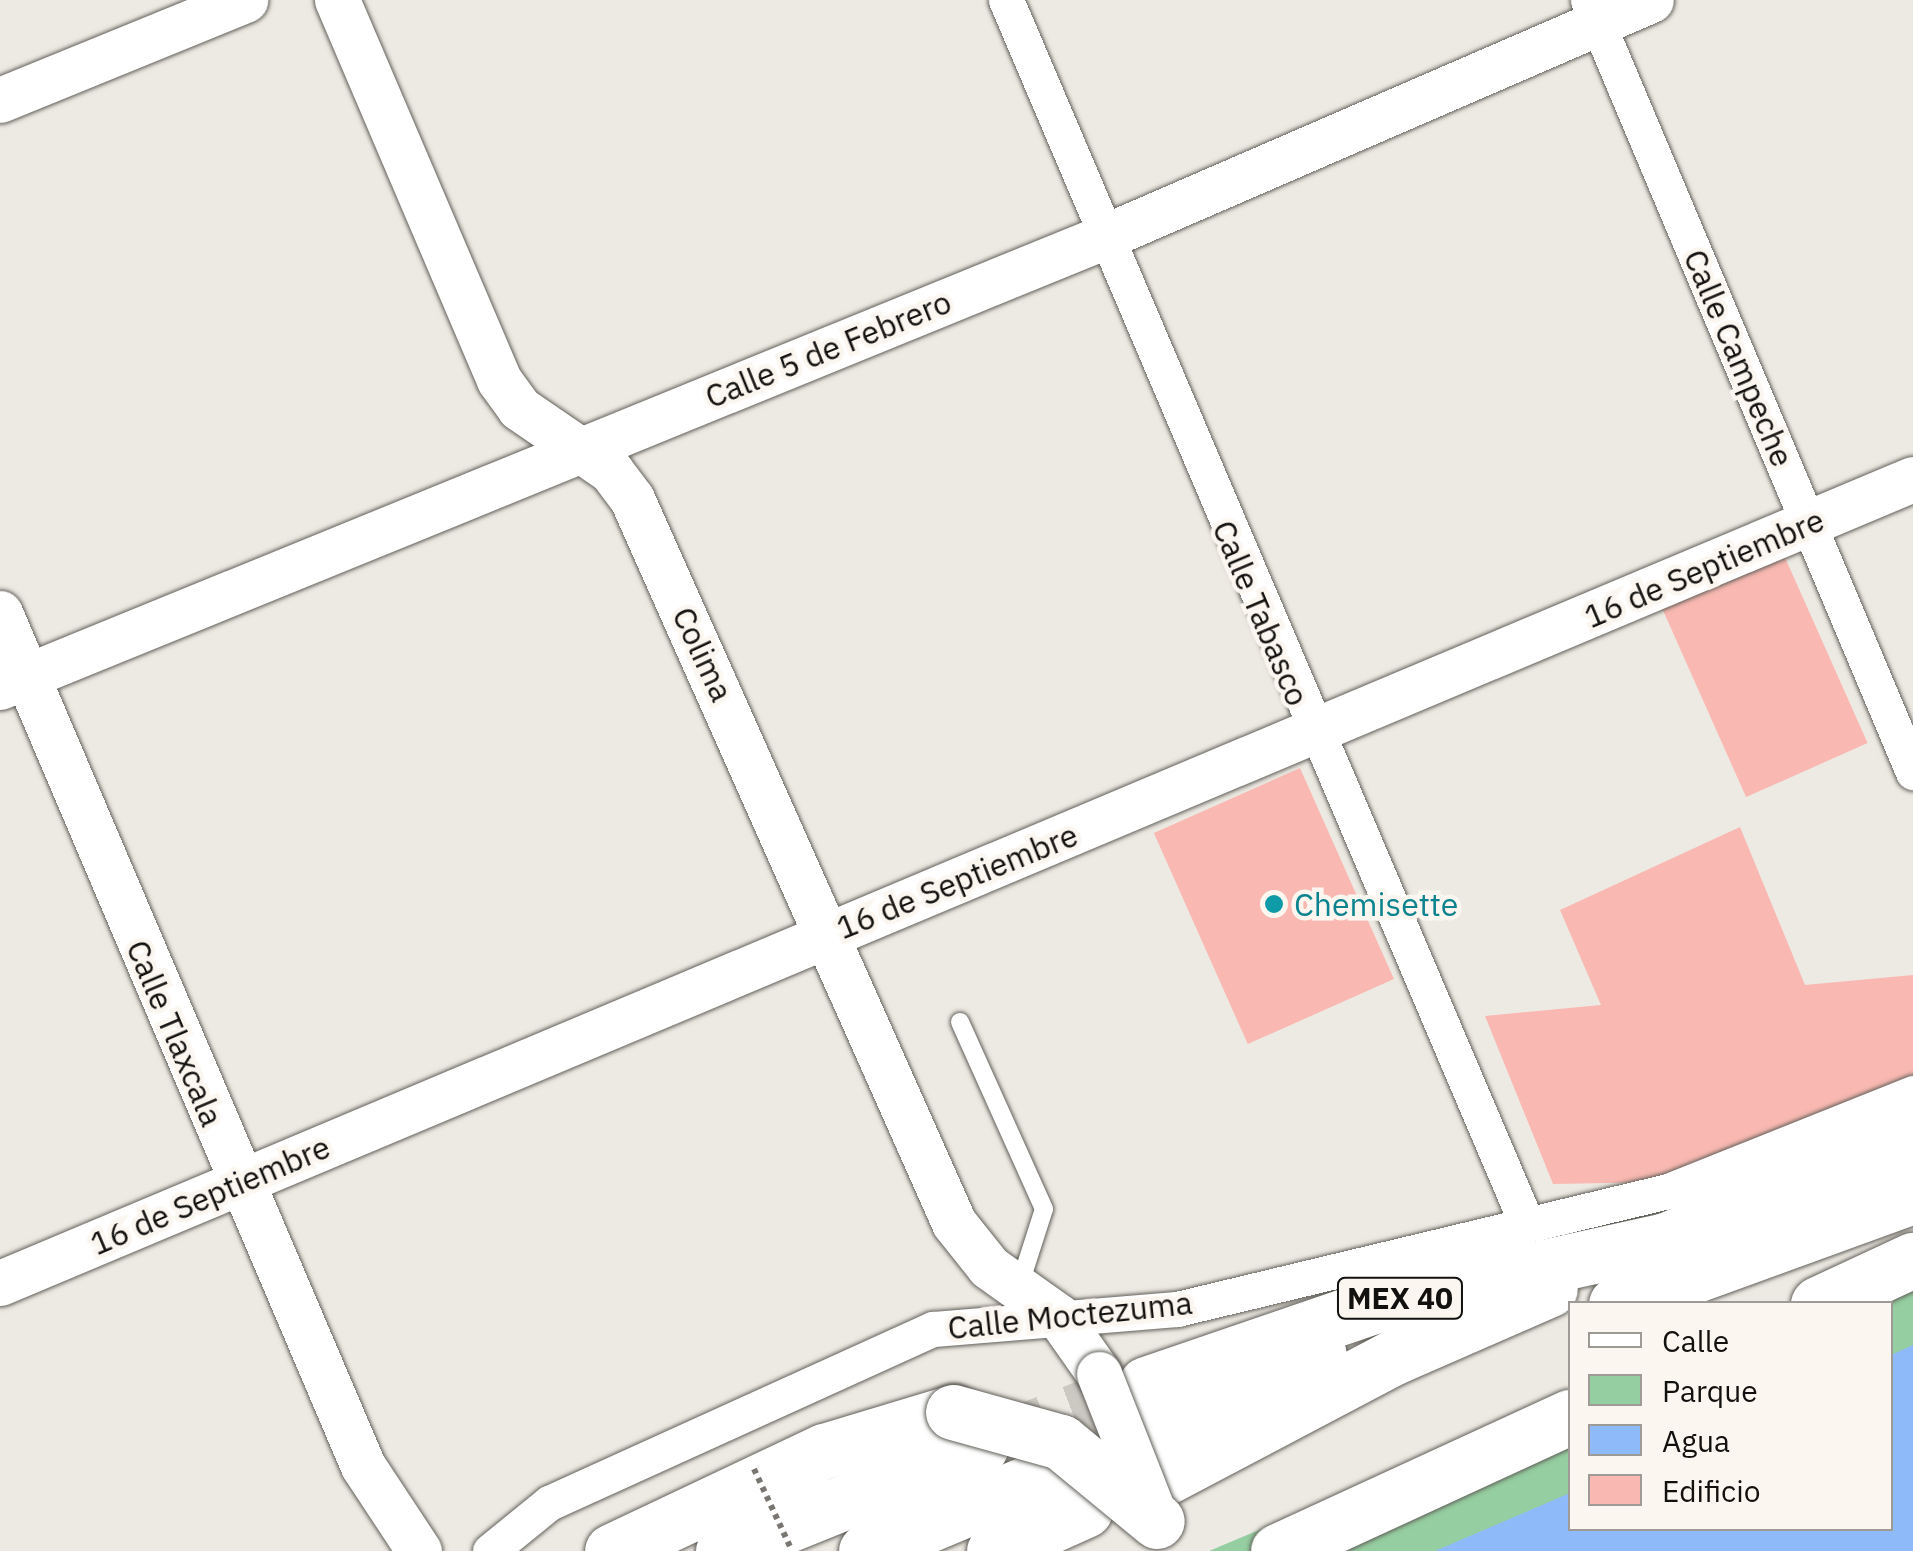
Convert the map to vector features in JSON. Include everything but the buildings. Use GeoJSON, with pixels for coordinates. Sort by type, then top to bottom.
{"type":"FeatureCollection","features":[{"type":"Feature","properties":{"kind":"highway","name":"MEX 40"},"geometry":{"type":"LineString","coordinates":[[1147,1457],[1470,1282],[1662,1241],[1913,1139]]}},
{"type":"Feature","properties":{"kind":"highway"},"geometry":{"type":"LineString","coordinates":[[1624,1301],[1913,1196]]}},
{"type":"Feature","properties":{"kind":"highway"},"geometry":{"type":"LineString","coordinates":[[1297,1407],[1662,1241]]}},
{"type":"Feature","properties":{"kind":"highway"},"geometry":{"type":"LineString","coordinates":[[1824,1301],[1913,1260]]}},
{"type":"Feature","properties":{"kind":"highway","name":"MEX 40"},"geometry":{"type":"LineString","coordinates":[[1147,1457],[1568,1319]]}},
{"type":"Feature","properties":{"kind":"highway"},"geometry":{"type":"LineString","coordinates":[[1278,1551],[1568,1418]]}},
{"type":"Feature","properties":{"kind":"highway"},"geometry":{"type":"LineString","coordinates":[[612,1551],[824,1452],[967,1430],[1147,1457]]}},
{"type":"Feature","properties":{"kind":"highway"},"geometry":{"type":"LineString","coordinates":[[723,1551],[967,1430]]}},
{"type":"Feature","properties":{"kind":"highway"},"geometry":{"type":"LineString","coordinates":[[866,1551],[1067,1492],[994,1551]]}},
{"type":"Feature","properties":{"kind":"street"},"geometry":{"type":"LineString","coordinates":[[0,100],[245,0]]}},
{"type":"Feature","properties":{"kind":"street","name":"Colima"},"geometry":{"type":"LineString","coordinates":[[337,0],[500,380],[518,408],[583,449],[632,499],[830,933],[954,1222],[1019,1287],[1060,1317],[1147,1457]]}},
{"type":"Feature","properties":{"kind":"street","name":"Calle Tabasco"},"geometry":{"type":"LineString","coordinates":[[1006,0],[1312,736],[1526,1222]]}},
{"type":"Feature","properties":{"kind":"street","name":"Calle 5 de Febrero"},"geometry":{"type":"LineString","coordinates":[[13,681],[1104,237],[1593,12],[1652,0]]}},
{"type":"Feature","properties":{"kind":"street","name":"Calle Campeche"},"geometry":{"type":"LineString","coordinates":[[1593,12],[1913,772]]}},
{"type":"Feature","properties":{"kind":"street","name":"16 de Septiembre"},"geometry":{"type":"LineString","coordinates":[[0,1283],[830,933],[1312,736],[1913,479]]}},
{"type":"Feature","properties":{"kind":"street","name":"Calle Tlaxcala"},"geometry":{"type":"LineString","coordinates":[[0,613],[13,681],[363,1466],[419,1551]]}},
{"type":"Feature","properties":{"kind":"street","name":"Calle Moctezuma"},"geometry":{"type":"LineString","coordinates":[[490,1551],[549,1503],[932,1329],[1177,1308],[1668,1191],[1913,1093]]}},
{"type":"Feature","properties":{"kind":"lane"},"geometry":{"type":"LineString","coordinates":[[960,1022],[1044,1209],[1019,1287]]}},
{"type":"Feature","properties":{"kind":"path"},"geometry":{"type":"LineString","coordinates":[[754,1469],[792,1551]]}},
{"type":"Feature","properties":{"kind":"green space"},"geometry":{"type":"Polygon","coordinates":[[[1913,1259],[1913,1551],[1209,1551],[1568,1400],[1568,1531],[1893,1531],[1893,1301],[1812,1301],[1913,1259]]]}},
{"type":"Feature","properties":{"kind":"water"},"geometry":{"type":"Polygon","coordinates":[[[1913,1345],[1913,1551],[1435,1551],[1568,1494],[1568,1531],[1893,1531],[1893,1354],[1913,1345]]]}},
{"type":"Feature","properties":{"kind":"tunnel"},"geometry":{"type":"LineString","coordinates":[[995,1442],[1146,1384]]}},
{"type":"Feature","properties":{"kind":"place","name":"Chemisette"},"geometry":{"type":"Point","coordinates":[1274,904]}}]}
